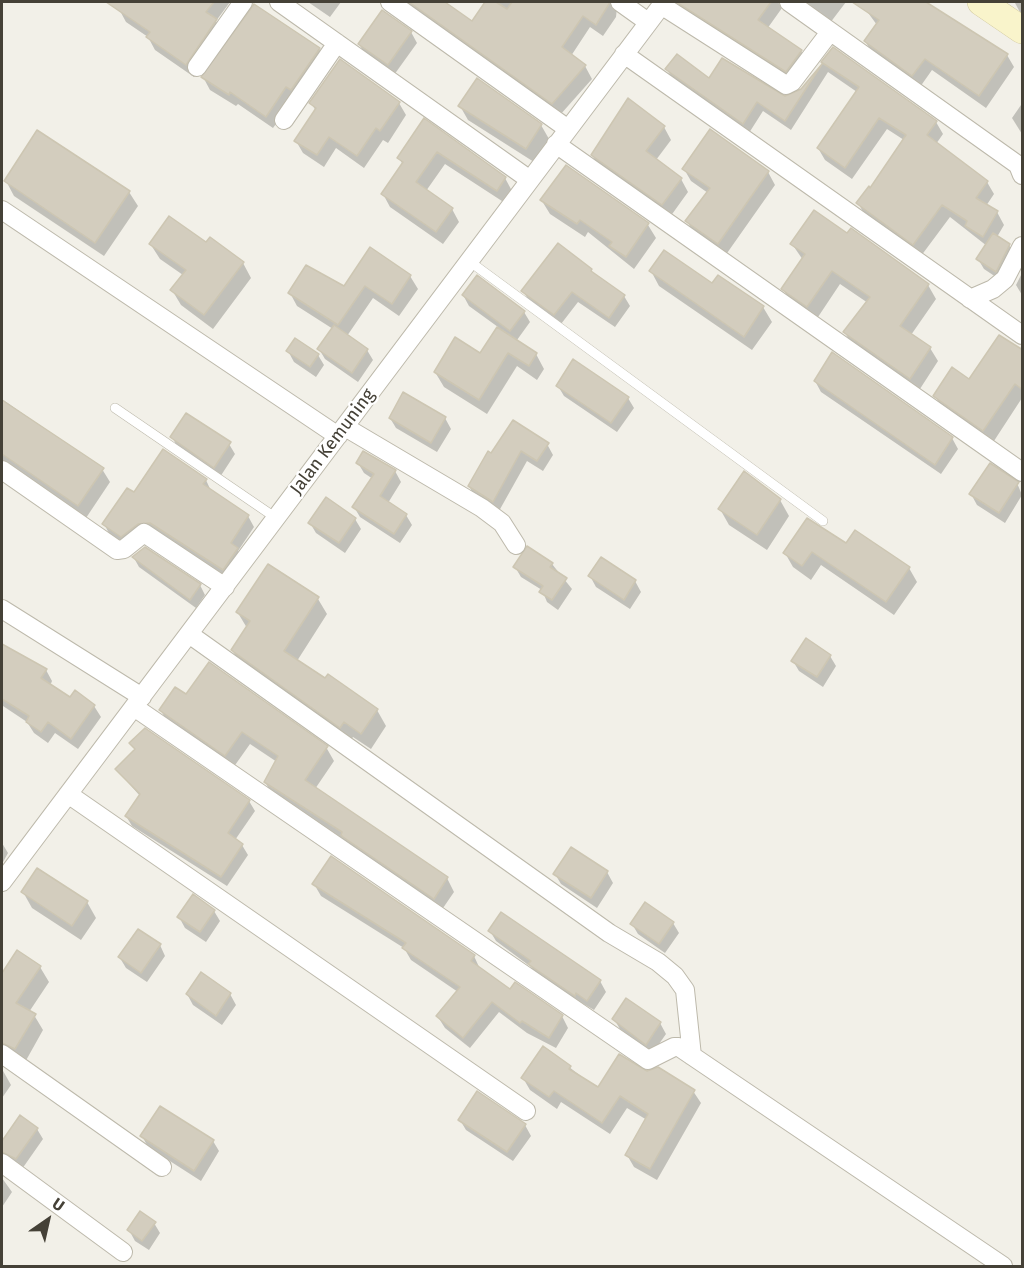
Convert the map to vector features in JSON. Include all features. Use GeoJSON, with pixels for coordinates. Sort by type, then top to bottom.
{"type":"FeatureCollection","features":[{"type":"Feature","properties":{"kind":"street"},"geometry":{"type":"LineString","coordinates":[[197,67],[243,2]]}},
{"type":"Feature","properties":{"kind":"street"},"geometry":{"type":"LineString","coordinates":[[279,2],[530,180]]}},
{"type":"Feature","properties":{"kind":"street"},"geometry":{"type":"LineString","coordinates":[[390,2],[568,129]]}},
{"type":"Feature","properties":{"kind":"street"},"geometry":{"type":"LineString","coordinates":[[620,2],[648,22]]}},
{"type":"Feature","properties":{"kind":"street"},"geometry":{"type":"LineString","coordinates":[[789,2],[1018,165],[1023,175]]}},
{"type":"Feature","properties":{"kind":"street"},"geometry":{"type":"LineString","coordinates":[[981,2],[1023,30]]}},
{"type":"Feature","properties":{"kind":"street"},"geometry":{"type":"LineString","coordinates":[[662,3],[786,85],[792,81],[830,32]]}},
{"type":"Feature","properties":{"kind":"street","name":"Jalan Kemuning"},"geometry":{"type":"LineString","coordinates":[[2,882],[662,3]]}},
{"type":"Feature","properties":{"kind":"street"},"geometry":{"type":"LineString","coordinates":[[284,120],[337,43]]}},
{"type":"Feature","properties":{"kind":"street"},"geometry":{"type":"LineString","coordinates":[[624,54],[1023,335]]}},
{"type":"Feature","properties":{"kind":"street"},"geometry":{"type":"LineString","coordinates":[[556,144],[1023,472]]}},
{"type":"Feature","properties":{"kind":"street"},"geometry":{"type":"LineString","coordinates":[[2,210],[341,431],[482,508],[502,523],[516,545]]}},
{"type":"Feature","properties":{"kind":"street"},"geometry":{"type":"LineString","coordinates":[[970,299],[993,289],[1005,279],[1023,246]]}},
{"type":"Feature","properties":{"kind":"street"},"geometry":{"type":"LineString","coordinates":[[2,470],[117,550],[124,549],[144,533],[225,587]]}},
{"type":"Feature","properties":{"kind":"street"},"geometry":{"type":"LineString","coordinates":[[2,609],[648,1060],[674,1047],[692,1056],[1003,1266]]}},
{"type":"Feature","properties":{"kind":"street"},"geometry":{"type":"LineString","coordinates":[[189,634],[609,933],[657,962],[675,976],[685,990],[692,1056]]}},
{"type":"Feature","properties":{"kind":"street"},"geometry":{"type":"LineString","coordinates":[[68,794],[526,1111]]}},
{"type":"Feature","properties":{"kind":"street"},"geometry":{"type":"LineString","coordinates":[[2,1054],[162,1167]]}},
{"type":"Feature","properties":{"kind":"street"},"geometry":{"type":"LineString","coordinates":[[2,1163],[123,1252]]}},
{"type":"Feature","properties":{"kind":"lane"},"geometry":{"type":"LineString","coordinates":[[469,261],[823,521]]}},
{"type":"Feature","properties":{"kind":"lane"},"geometry":{"type":"LineString","coordinates":[[115,408],[276,518]]}},
{"type":"Feature","properties":{"kind":"building"},"geometry":{"type":"Polygon","coordinates":[[[106,2],[214,2],[206,12],[217,19],[186,65],[146,37],[150,32],[106,2]]]}},
{"type":"Feature","properties":{"kind":"building"},"geometry":{"type":"Polygon","coordinates":[[[409,2],[445,2],[472,21],[485,2],[496,2],[507,9],[512,2],[609,2],[609,4],[596,25],[583,16],[562,47],[586,65],[552,104],[409,2]]]}},
{"type":"Feature","properties":{"kind":"building"},"geometry":{"type":"Polygon","coordinates":[[[676,2],[771,2],[758,20],[802,50],[786,72],[676,2]]]}},
{"type":"Feature","properties":{"kind":"building"},"geometry":{"type":"Polygon","coordinates":[[[852,2],[926,2],[1008,54],[979,96],[925,59],[912,76],[864,41],[879,20],[852,2]]]}},
{"type":"Feature","properties":{"kind":"building"},"geometry":{"type":"Polygon","coordinates":[[[254,4],[320,48],[291,90],[286,87],[266,117],[230,92],[229,95],[201,77],[254,4]]]}},
{"type":"Feature","properties":{"kind":"building"},"geometry":{"type":"Polygon","coordinates":[[[382,10],[412,31],[388,65],[358,44],[382,10]]]}},
{"type":"Feature","properties":{"kind":"building"},"geometry":{"type":"Polygon","coordinates":[[[833,47],[937,121],[927,135],[988,181],[976,198],[998,211],[983,237],[965,226],[967,221],[942,205],[913,245],[856,203],[869,186],[870,188],[906,135],[879,118],[845,168],[817,148],[859,87],[821,62],[833,47]]]}},
{"type":"Feature","properties":{"kind":"building"},"geometry":{"type":"Polygon","coordinates":[[[677,54],[709,78],[722,58],[785,96],[801,89],[822,64],[785,121],[757,102],[743,124],[665,69],[677,54]]]}},
{"type":"Feature","properties":{"kind":"building"},"geometry":{"type":"Polygon","coordinates":[[[340,59],[400,102],[380,131],[376,128],[357,156],[329,137],[317,155],[294,141],[316,108],[309,103],[340,59]]]}},
{"type":"Feature","properties":{"kind":"building"},"geometry":{"type":"Polygon","coordinates":[[[477,78],[542,124],[526,149],[458,106],[477,78]]]}},
{"type":"Feature","properties":{"kind":"building"},"geometry":{"type":"Polygon","coordinates":[[[628,98],[665,126],[646,151],[682,178],[662,205],[591,155],[628,98]]]}},
{"type":"Feature","properties":{"kind":"building"},"geometry":{"type":"Polygon","coordinates":[[[424,118],[506,177],[497,191],[437,152],[416,182],[453,208],[436,232],[381,194],[403,162],[397,158],[424,118]]]}},
{"type":"Feature","properties":{"kind":"building"},"geometry":{"type":"Polygon","coordinates":[[[710,129],[769,171],[718,244],[685,221],[710,188],[682,169],[710,129]]]}},
{"type":"Feature","properties":{"kind":"building"},"geometry":{"type":"Polygon","coordinates":[[[37,130],[130,191],[95,243],[4,181],[37,130]]]}},
{"type":"Feature","properties":{"kind":"building"},"geometry":{"type":"Polygon","coordinates":[[[566,165],[649,223],[626,257],[609,246],[612,242],[580,220],[577,224],[540,200],[566,165]]]}},
{"type":"Feature","properties":{"kind":"building"},"geometry":{"type":"Polygon","coordinates":[[[814,210],[847,233],[851,228],[929,284],[900,326],[931,347],[910,379],[843,332],[870,297],[832,271],[807,307],[781,289],[805,254],[790,244],[814,210]]]}},
{"type":"Feature","properties":{"kind":"building"},"geometry":{"type":"Polygon","coordinates":[[[169,216],[206,242],[210,237],[244,262],[204,315],[170,290],[186,270],[149,244],[169,216]]]}},
{"type":"Feature","properties":{"kind":"building"},"geometry":{"type":"Polygon","coordinates":[[[993,233],[1010,244],[996,272],[976,259],[993,233]]]}},
{"type":"Feature","properties":{"kind":"building"},"geometry":{"type":"Polygon","coordinates":[[[558,243],[592,269],[591,271],[625,295],[609,318],[572,292],[554,315],[521,291],[558,243]]]}},
{"type":"Feature","properties":{"kind":"building"},"geometry":{"type":"Polygon","coordinates":[[[370,247],[411,275],[392,304],[365,286],[338,325],[288,293],[306,265],[344,286],[370,247]]]}},
{"type":"Feature","properties":{"kind":"building"},"geometry":{"type":"Polygon","coordinates":[[[664,250],[712,283],[718,275],[764,306],[744,337],[649,271],[664,250]]]}},
{"type":"Feature","properties":{"kind":"building"},"geometry":{"type":"Polygon","coordinates":[[[477,275],[525,311],[510,331],[462,295],[477,275]]]}},
{"type":"Feature","properties":{"kind":"building"},"geometry":{"type":"Polygon","coordinates":[[[334,325],[368,349],[352,373],[317,349],[334,325]]]}},
{"type":"Feature","properties":{"kind":"building"},"geometry":{"type":"Polygon","coordinates":[[[497,327],[537,353],[529,366],[508,353],[479,400],[434,372],[455,337],[480,353],[497,327]]]}},
{"type":"Feature","properties":{"kind":"building"},"geometry":{"type":"Polygon","coordinates":[[[999,335],[1023,350],[1023,390],[1015,384],[983,431],[933,396],[952,367],[969,379],[999,335]]]}},
{"type":"Feature","properties":{"kind":"building"},"geometry":{"type":"Polygon","coordinates":[[[295,338],[319,354],[310,367],[286,351],[295,338]]]}},
{"type":"Feature","properties":{"kind":"building"},"geometry":{"type":"Polygon","coordinates":[[[832,352],[953,437],[935,465],[814,381],[832,352]]]}},
{"type":"Feature","properties":{"kind":"building"},"geometry":{"type":"Polygon","coordinates":[[[573,359],[629,397],[611,423],[556,386],[573,359]]]}},
{"type":"Feature","properties":{"kind":"building"},"geometry":{"type":"Polygon","coordinates":[[[403,392],[446,417],[431,443],[389,418],[403,392]]]}},
{"type":"Feature","properties":{"kind":"building"},"geometry":{"type":"Polygon","coordinates":[[[2,400],[104,468],[78,506],[2,454],[2,400]]]}},
{"type":"Feature","properties":{"kind":"building"},"geometry":{"type":"Polygon","coordinates":[[[186,413],[231,442],[214,468],[170,437],[186,413]]]}},
{"type":"Feature","properties":{"kind":"building"},"geometry":{"type":"Polygon","coordinates":[[[513,420],[549,443],[537,461],[521,451],[493,502],[468,486],[488,451],[491,453],[513,420]]]}},
{"type":"Feature","properties":{"kind":"building"},"geometry":{"type":"Polygon","coordinates":[[[163,449],[207,479],[203,484],[249,515],[231,543],[238,548],[223,570],[150,523],[138,524],[121,537],[102,524],[127,488],[134,492],[163,449]]]}},
{"type":"Feature","properties":{"kind":"building"},"geometry":{"type":"Polygon","coordinates":[[[363,451],[396,470],[380,496],[407,514],[394,534],[352,507],[374,474],[356,463],[363,451]]]}},
{"type":"Feature","properties":{"kind":"building"},"geometry":{"type":"Polygon","coordinates":[[[990,463],[1019,482],[999,513],[969,494],[990,463]]]}},
{"type":"Feature","properties":{"kind":"building"},"geometry":{"type":"Polygon","coordinates":[[[744,471],[781,499],[757,535],[718,509],[744,471]]]}},
{"type":"Feature","properties":{"kind":"building"},"geometry":{"type":"Polygon","coordinates":[[[326,497],[356,518],[339,543],[308,523],[326,497]]]}},
{"type":"Feature","properties":{"kind":"building"},"geometry":{"type":"Polygon","coordinates":[[[807,518],[846,543],[855,530],[910,567],[886,602],[812,552],[802,566],[783,553],[807,518]]]}},
{"type":"Feature","properties":{"kind":"building"},"geometry":{"type":"Polygon","coordinates":[[[527,546],[553,563],[550,567],[567,578],[552,600],[539,592],[543,586],[513,567],[527,546]]]}},
{"type":"Feature","properties":{"kind":"building"},"geometry":{"type":"Polygon","coordinates":[[[145,547],[201,584],[190,600],[132,557],[145,547]]]}},
{"type":"Feature","properties":{"kind":"building"},"geometry":{"type":"Polygon","coordinates":[[[601,557],[636,580],[624,600],[588,576],[601,557]]]}},
{"type":"Feature","properties":{"kind":"building"},"geometry":{"type":"Polygon","coordinates":[[[268,564],[319,597],[284,651],[325,678],[328,674],[378,709],[361,734],[344,722],[340,728],[231,650],[250,621],[236,612],[268,564]]]}},
{"type":"Feature","properties":{"kind":"building"},"geometry":{"type":"Polygon","coordinates":[[[806,638],[831,655],[817,677],[791,661],[806,638]]]}},
{"type":"Feature","properties":{"kind":"building"},"geometry":{"type":"Polygon","coordinates":[[[2,644],[47,669],[41,678],[70,697],[75,690],[95,705],[71,739],[48,722],[41,732],[26,722],[29,716],[2,699],[2,644]]]}},
{"type":"Feature","properties":{"kind":"building"},"geometry":{"type":"Polygon","coordinates":[[[209,662],[328,746],[305,780],[448,877],[434,899],[343,837],[342,832],[264,782],[278,756],[242,732],[225,756],[159,710],[175,687],[186,694],[209,662]]]}},
{"type":"Feature","properties":{"kind":"building"},"geometry":{"type":"Polygon","coordinates":[[[145,728],[250,800],[228,833],[243,844],[221,877],[125,816],[140,794],[115,769],[135,749],[129,743],[145,728]]]}},
{"type":"Feature","properties":{"kind":"building"},"geometry":{"type":"Polygon","coordinates":[[[571,847],[608,871],[591,898],[553,874],[571,847]]]}},
{"type":"Feature","properties":{"kind":"building"},"geometry":{"type":"Polygon","coordinates":[[[331,856],[475,955],[471,961],[510,989],[515,982],[563,1015],[549,1038],[522,1021],[520,1023],[492,1002],[463,1038],[436,1016],[460,987],[402,948],[406,943],[312,884],[331,856]]]}},
{"type":"Feature","properties":{"kind":"building"},"geometry":{"type":"Polygon","coordinates":[[[37,868],[88,901],[72,926],[21,892],[37,868]]]}},
{"type":"Feature","properties":{"kind":"building"},"geometry":{"type":"Polygon","coordinates":[[[193,894],[215,910],[200,932],[177,917],[193,894]]]}},
{"type":"Feature","properties":{"kind":"building"},"geometry":{"type":"Polygon","coordinates":[[[645,902],[674,922],[659,944],[630,924],[645,902]]]}},
{"type":"Feature","properties":{"kind":"building"},"geometry":{"type":"Polygon","coordinates":[[[501,912],[601,980],[587,1001],[576,993],[575,996],[528,964],[531,961],[488,931],[501,912]]]}},
{"type":"Feature","properties":{"kind":"building"},"geometry":{"type":"Polygon","coordinates":[[[138,929],[161,944],[141,973],[118,957],[138,929]]]}},
{"type":"Feature","properties":{"kind":"building"},"geometry":{"type":"Polygon","coordinates":[[[17,950],[41,966],[16,1003],[36,1014],[15,1049],[2,1043],[2,973],[17,950]]]}},
{"type":"Feature","properties":{"kind":"building"},"geometry":{"type":"Polygon","coordinates":[[[201,972],[231,993],[216,1016],[186,994],[201,972]]]}},
{"type":"Feature","properties":{"kind":"building"},"geometry":{"type":"Polygon","coordinates":[[[626,998],[661,1022],[646,1045],[612,1019],[626,998]]]}},
{"type":"Feature","properties":{"kind":"building"},"geometry":{"type":"Polygon","coordinates":[[[543,1046],[571,1066],[569,1069],[598,1087],[619,1054],[647,1071],[658,1067],[695,1090],[650,1169],[625,1155],[648,1114],[620,1096],[602,1123],[554,1091],[549,1097],[521,1078],[543,1046]]]}},
{"type":"Feature","properties":{"kind":"building"},"geometry":{"type":"Polygon","coordinates":[[[477,1091],[526,1124],[507,1152],[458,1120],[477,1091]]]}},
{"type":"Feature","properties":{"kind":"building"},"geometry":{"type":"Polygon","coordinates":[[[160,1106],[214,1140],[194,1171],[140,1136],[160,1106]]]}},
{"type":"Feature","properties":{"kind":"building"},"geometry":{"type":"Polygon","coordinates":[[[20,1115],[38,1128],[16,1159],[2,1152],[2,1141],[20,1115]]]}},
{"type":"Feature","properties":{"kind":"building"},"geometry":{"type":"Polygon","coordinates":[[[140,1211],[156,1222],[142,1241],[127,1230],[140,1211]]]}}]}
